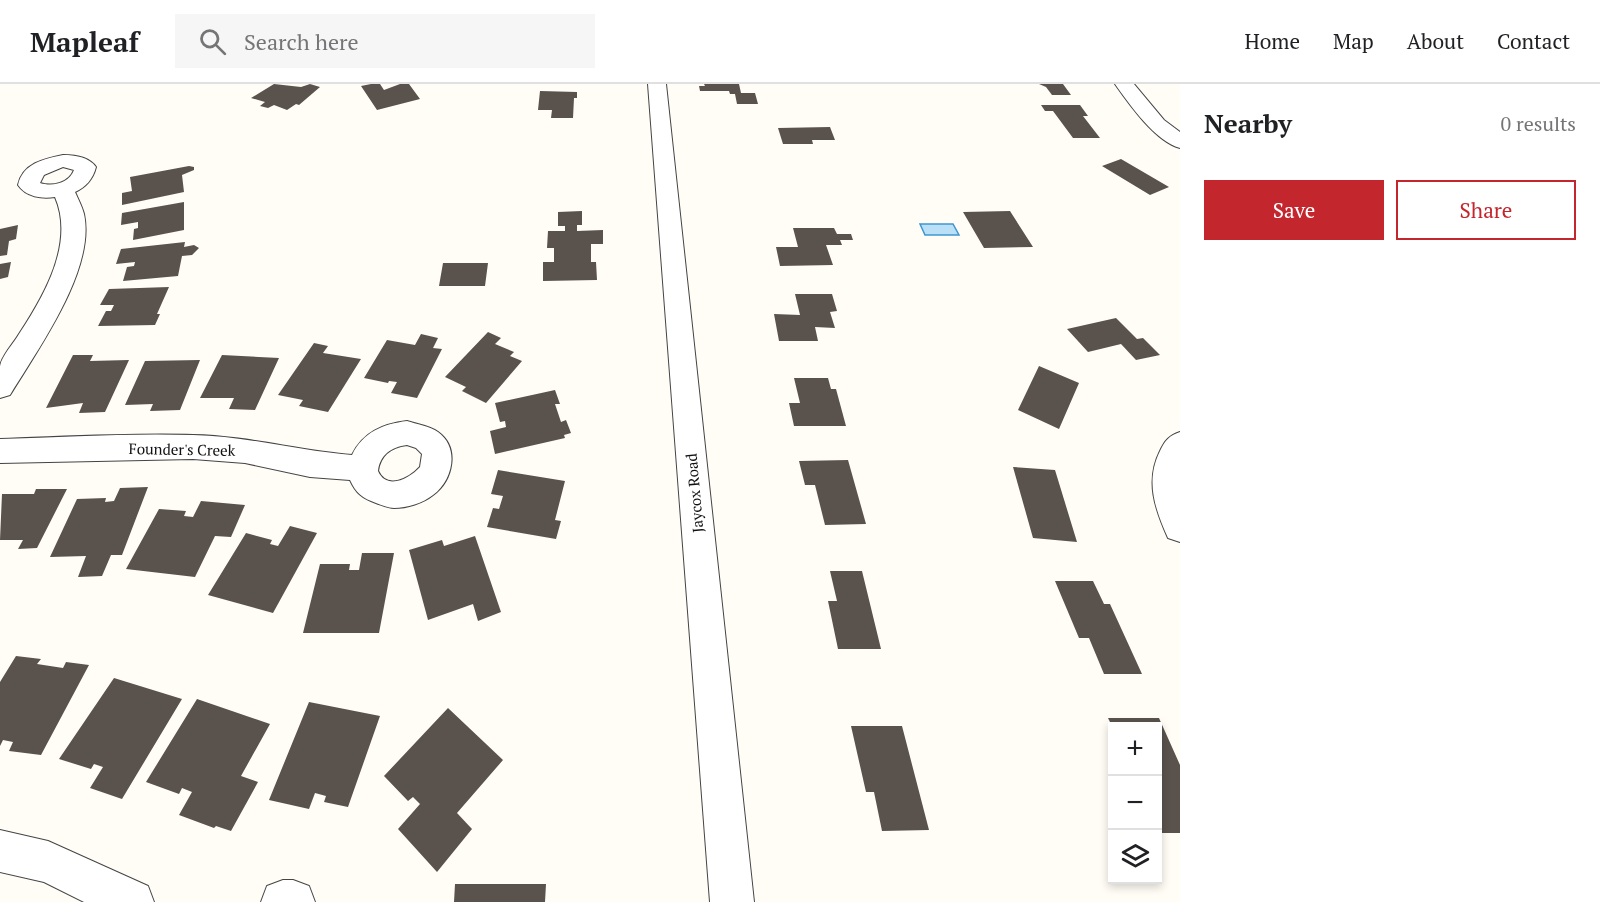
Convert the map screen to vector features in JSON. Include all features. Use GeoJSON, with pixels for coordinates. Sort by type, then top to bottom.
{"type":"FeatureCollection","features":[{"type":"Feature","properties":{"kind":"street","name":"Jaycox Road"},"geometry":{"type":"LineString","coordinates":[[657,84],[732,902]]}},
{"type":"Feature","properties":{"kind":"street"},"geometry":{"type":"LineString","coordinates":[[1124,84],[1157,124],[1180,142]]}},
{"type":"Feature","properties":{"kind":"street"},"geometry":{"type":"LineString","coordinates":[[0,387],[46,310],[63,276],[71,245],[74,217],[63,189]]}},
{"type":"Feature","properties":{"kind":"street"},"geometry":{"type":"LineString","coordinates":[[0,434],[0,444]]}},
{"type":"Feature","properties":{"kind":"street"},"geometry":{"type":"LineString","coordinates":[[1180,444],[1170,458],[1166,481],[1168,500],[1180,528]]}},
{"type":"Feature","properties":{"kind":"street","name":"Founder's Creek"},"geometry":{"type":"LineString","coordinates":[[0,451],[193,447],[245,451],[310,464],[362,468]]}},
{"type":"Feature","properties":{"kind":"street"},"geometry":{"type":"LineString","coordinates":[[0,851],[48,862],[132,902]]}},
{"type":"Feature","properties":{"kind":"street"},"geometry":{"type":"LineString","coordinates":[[283,902],[293,902]]}},
{"type":"Feature","properties":{"kind":"water"},"geometry":{"type":"Polygon","coordinates":[[[920,224],[953,224],[959,235],[925,235],[920,224]]]}},
{"type":"Feature","properties":{"kind":"building"},"geometry":{"type":"Polygon","coordinates":[[[274,84],[301,87],[310,84],[320,87],[299,105],[296,104],[287,110],[274,105],[268,108],[260,106],[265,102],[251,98],[274,84]]]}},
{"type":"Feature","properties":{"kind":"building"},"geometry":{"type":"Polygon","coordinates":[[[380,84],[384,90],[400,84],[409,84],[420,99],[377,110],[361,86],[380,84]]]}},
{"type":"Feature","properties":{"kind":"building"},"geometry":{"type":"Polygon","coordinates":[[[704,84],[739,84],[741,93],[755,93],[758,104],[737,104],[735,94],[730,94],[729,91],[700,91],[699,86],[705,86],[704,84]]]}},
{"type":"Feature","properties":{"kind":"building"},"geometry":{"type":"Polygon","coordinates":[[[1039,84],[1063,84],[1071,95],[1052,95],[1046,87],[1039,84]]]}},
{"type":"Feature","properties":{"kind":"building"},"geometry":{"type":"Polygon","coordinates":[[[540,91],[577,92],[577,98],[574,98],[573,118],[551,118],[552,110],[538,110],[540,91]]]}},
{"type":"Feature","properties":{"kind":"building"},"geometry":{"type":"Polygon","coordinates":[[[1041,105],[1080,105],[1088,116],[1083,116],[1100,138],[1073,138],[1053,111],[1045,111],[1041,105]]]}},
{"type":"Feature","properties":{"kind":"building"},"geometry":{"type":"Polygon","coordinates":[[[830,127],[835,140],[812,140],[813,144],[783,144],[778,128],[830,127]]]}},
{"type":"Feature","properties":{"kind":"building"},"geometry":{"type":"Polygon","coordinates":[[[1121,159],[1169,187],[1150,195],[1102,166],[1121,159]]]}},
{"type":"Feature","properties":{"kind":"building"},"geometry":{"type":"Polygon","coordinates":[[[194,167],[194,170],[182,175],[184,192],[122,205],[122,193],[132,191],[130,177],[194,167]]]}},
{"type":"Feature","properties":{"kind":"building"},"geometry":{"type":"Polygon","coordinates":[[[184,202],[184,230],[133,240],[134,229],[138,228],[138,222],[121,225],[122,213],[184,202]]]}},
{"type":"Feature","properties":{"kind":"building"},"geometry":{"type":"Polygon","coordinates":[[[582,211],[582,225],[577,225],[577,231],[603,230],[603,244],[591,244],[591,262],[596,262],[597,280],[543,281],[543,262],[554,262],[554,248],[547,248],[548,231],[565,231],[565,226],[558,226],[558,212],[582,211]]]}},
{"type":"Feature","properties":{"kind":"building"},"geometry":{"type":"Polygon","coordinates":[[[1010,211],[1033,247],[984,248],[963,212],[1010,211]]]}},
{"type":"Feature","properties":{"kind":"building"},"geometry":{"type":"Polygon","coordinates":[[[18,225],[16,239],[9,241],[7,255],[0,256],[0,229],[18,225]]]}},
{"type":"Feature","properties":{"kind":"building"},"geometry":{"type":"Polygon","coordinates":[[[793,228],[834,228],[837,234],[851,234],[853,240],[840,240],[842,245],[826,245],[833,265],[780,266],[776,247],[798,247],[793,228]]]}},
{"type":"Feature","properties":{"kind":"building"},"geometry":{"type":"Polygon","coordinates":[[[185,242],[184,247],[194,245],[199,248],[192,255],[182,256],[178,276],[123,281],[127,267],[134,266],[135,262],[116,264],[121,249],[185,242]]]}},
{"type":"Feature","properties":{"kind":"building"},"geometry":{"type":"Polygon","coordinates":[[[11,262],[8,277],[0,279],[0,264],[11,262]]]}},
{"type":"Feature","properties":{"kind":"building"},"geometry":{"type":"Polygon","coordinates":[[[443,263],[488,263],[485,286],[439,286],[443,263]]]}},
{"type":"Feature","properties":{"kind":"building"},"geometry":{"type":"Polygon","coordinates":[[[169,287],[157,314],[160,314],[155,325],[98,326],[106,311],[111,311],[114,305],[100,305],[109,289],[169,287]]]}},
{"type":"Feature","properties":{"kind":"building"},"geometry":{"type":"Polygon","coordinates":[[[795,294],[832,294],[837,311],[830,312],[835,328],[815,327],[818,341],[779,341],[774,314],[800,315],[795,294]]]}},
{"type":"Feature","properties":{"kind":"building"},"geometry":{"type":"Polygon","coordinates":[[[1116,318],[1137,339],[1143,338],[1160,355],[1136,360],[1121,344],[1088,352],[1067,329],[1116,318]]]}},
{"type":"Feature","properties":{"kind":"building"},"geometry":{"type":"Polygon","coordinates":[[[488,332],[501,338],[495,344],[514,352],[510,356],[522,361],[486,403],[462,391],[466,387],[445,377],[488,332]]]}},
{"type":"Feature","properties":{"kind":"building"},"geometry":{"type":"Polygon","coordinates":[[[421,334],[438,338],[433,348],[442,349],[417,398],[391,393],[397,382],[389,381],[388,383],[364,378],[387,340],[415,345],[421,334]]]}},
{"type":"Feature","properties":{"kind":"building"},"geometry":{"type":"Polygon","coordinates":[[[314,343],[328,346],[323,353],[361,359],[328,412],[299,406],[303,400],[278,395],[314,343]]]}},
{"type":"Feature","properties":{"kind":"building"},"geometry":{"type":"Polygon","coordinates":[[[73,355],[93,355],[90,361],[129,360],[105,412],[79,413],[83,403],[46,408],[73,355]]]}},
{"type":"Feature","properties":{"kind":"building"},"geometry":{"type":"Polygon","coordinates":[[[222,355],[279,358],[255,410],[229,409],[234,398],[200,398],[222,355]]]}},
{"type":"Feature","properties":{"kind":"building"},"geometry":{"type":"Polygon","coordinates":[[[200,360],[180,410],[150,411],[153,404],[125,405],[145,361],[200,360]]]}},
{"type":"Feature","properties":{"kind":"building"},"geometry":{"type":"Polygon","coordinates":[[[1039,366],[1079,383],[1059,429],[1018,410],[1039,366]]]}},
{"type":"Feature","properties":{"kind":"building"},"geometry":{"type":"Polygon","coordinates":[[[794,378],[828,378],[831,389],[836,389],[846,426],[794,426],[789,403],[800,403],[794,378]]]}},
{"type":"Feature","properties":{"kind":"building"},"geometry":{"type":"Polygon","coordinates":[[[555,390],[560,404],[555,404],[561,422],[566,420],[571,433],[564,435],[565,438],[495,454],[490,431],[506,427],[505,421],[500,422],[495,403],[555,390]]]}},
{"type":"Feature","properties":{"kind":"building"},"geometry":{"type":"Polygon","coordinates":[[[848,460],[866,524],[825,525],[815,485],[805,485],[799,461],[848,460]]]}},
{"type":"Feature","properties":{"kind":"building"},"geometry":{"type":"Polygon","coordinates":[[[1013,467],[1055,470],[1077,542],[1033,538],[1013,467]]]}},
{"type":"Feature","properties":{"kind":"building"},"geometry":{"type":"Polygon","coordinates":[[[498,470],[565,481],[555,520],[561,521],[556,539],[487,527],[493,508],[499,509],[503,496],[491,494],[498,470]]]}},
{"type":"Feature","properties":{"kind":"building"},"geometry":{"type":"Polygon","coordinates":[[[148,487],[122,555],[111,555],[102,576],[78,577],[86,556],[50,557],[77,499],[106,498],[105,502],[114,501],[120,488],[148,487]]]}},
{"type":"Feature","properties":{"kind":"building"},"geometry":{"type":"Polygon","coordinates":[[[36,489],[67,489],[37,548],[18,549],[23,540],[0,540],[2,494],[34,494],[36,489]]]}},
{"type":"Feature","properties":{"kind":"building"},"geometry":{"type":"Polygon","coordinates":[[[201,501],[245,505],[231,537],[215,536],[195,577],[126,569],[159,509],[186,511],[184,516],[193,517],[201,501]]]}},
{"type":"Feature","properties":{"kind":"building"},"geometry":{"type":"Polygon","coordinates":[[[290,526],[317,533],[273,613],[208,595],[246,533],[272,540],[270,544],[278,546],[290,526]]]}},
{"type":"Feature","properties":{"kind":"building"},"geometry":{"type":"Polygon","coordinates":[[[475,536],[501,612],[478,621],[473,604],[428,620],[409,550],[442,540],[444,546],[475,536]]]}},
{"type":"Feature","properties":{"kind":"building"},"geometry":{"type":"Polygon","coordinates":[[[362,553],[394,553],[379,633],[303,633],[320,564],[350,564],[349,570],[359,570],[362,553]]]}},
{"type":"Feature","properties":{"kind":"building"},"geometry":{"type":"Polygon","coordinates":[[[830,571],[862,571],[881,649],[838,649],[828,601],[837,601],[830,571]]]}},
{"type":"Feature","properties":{"kind":"building"},"geometry":{"type":"Polygon","coordinates":[[[1055,581],[1093,581],[1104,604],[1110,604],[1142,674],[1104,674],[1089,638],[1079,638],[1055,581]]]}},
{"type":"Feature","properties":{"kind":"building"},"geometry":{"type":"Polygon","coordinates":[[[16,656],[41,659],[37,664],[63,668],[66,662],[89,665],[41,755],[9,751],[13,742],[3,740],[0,746],[0,682],[16,656]]]}},
{"type":"Feature","properties":{"kind":"building"},"geometry":{"type":"Polygon","coordinates":[[[114,678],[182,699],[122,799],[90,788],[103,767],[94,764],[91,769],[59,759],[114,678]]]}},
{"type":"Feature","properties":{"kind":"building"},"geometry":{"type":"Polygon","coordinates":[[[197,699],[270,724],[241,776],[258,782],[231,831],[216,826],[214,828],[179,815],[192,792],[182,788],[179,794],[146,782],[197,699]]]}},
{"type":"Feature","properties":{"kind":"building"},"geometry":{"type":"Polygon","coordinates":[[[309,702],[380,716],[348,807],[324,802],[326,796],[315,793],[309,809],[269,800],[309,702]]]}},
{"type":"Feature","properties":{"kind":"building"},"geometry":{"type":"Polygon","coordinates":[[[448,708],[503,760],[457,813],[472,829],[437,872],[398,829],[420,804],[413,797],[408,801],[384,776],[448,708]]]}},
{"type":"Feature","properties":{"kind":"building"},"geometry":{"type":"Polygon","coordinates":[[[1108,718],[1159,718],[1161,722],[1110,722],[1108,718]]]}},
{"type":"Feature","properties":{"kind":"building"},"geometry":{"type":"Polygon","coordinates":[[[1162,725],[1180,765],[1180,833],[1162,833],[1162,725]]]}},
{"type":"Feature","properties":{"kind":"building"},"geometry":{"type":"Polygon","coordinates":[[[851,726],[902,726],[929,830],[882,831],[874,792],[866,792],[851,726]]]}},
{"type":"Feature","properties":{"kind":"building"},"geometry":{"type":"Polygon","coordinates":[[[455,884],[546,884],[545,902],[454,902],[455,884]]]}}]}
